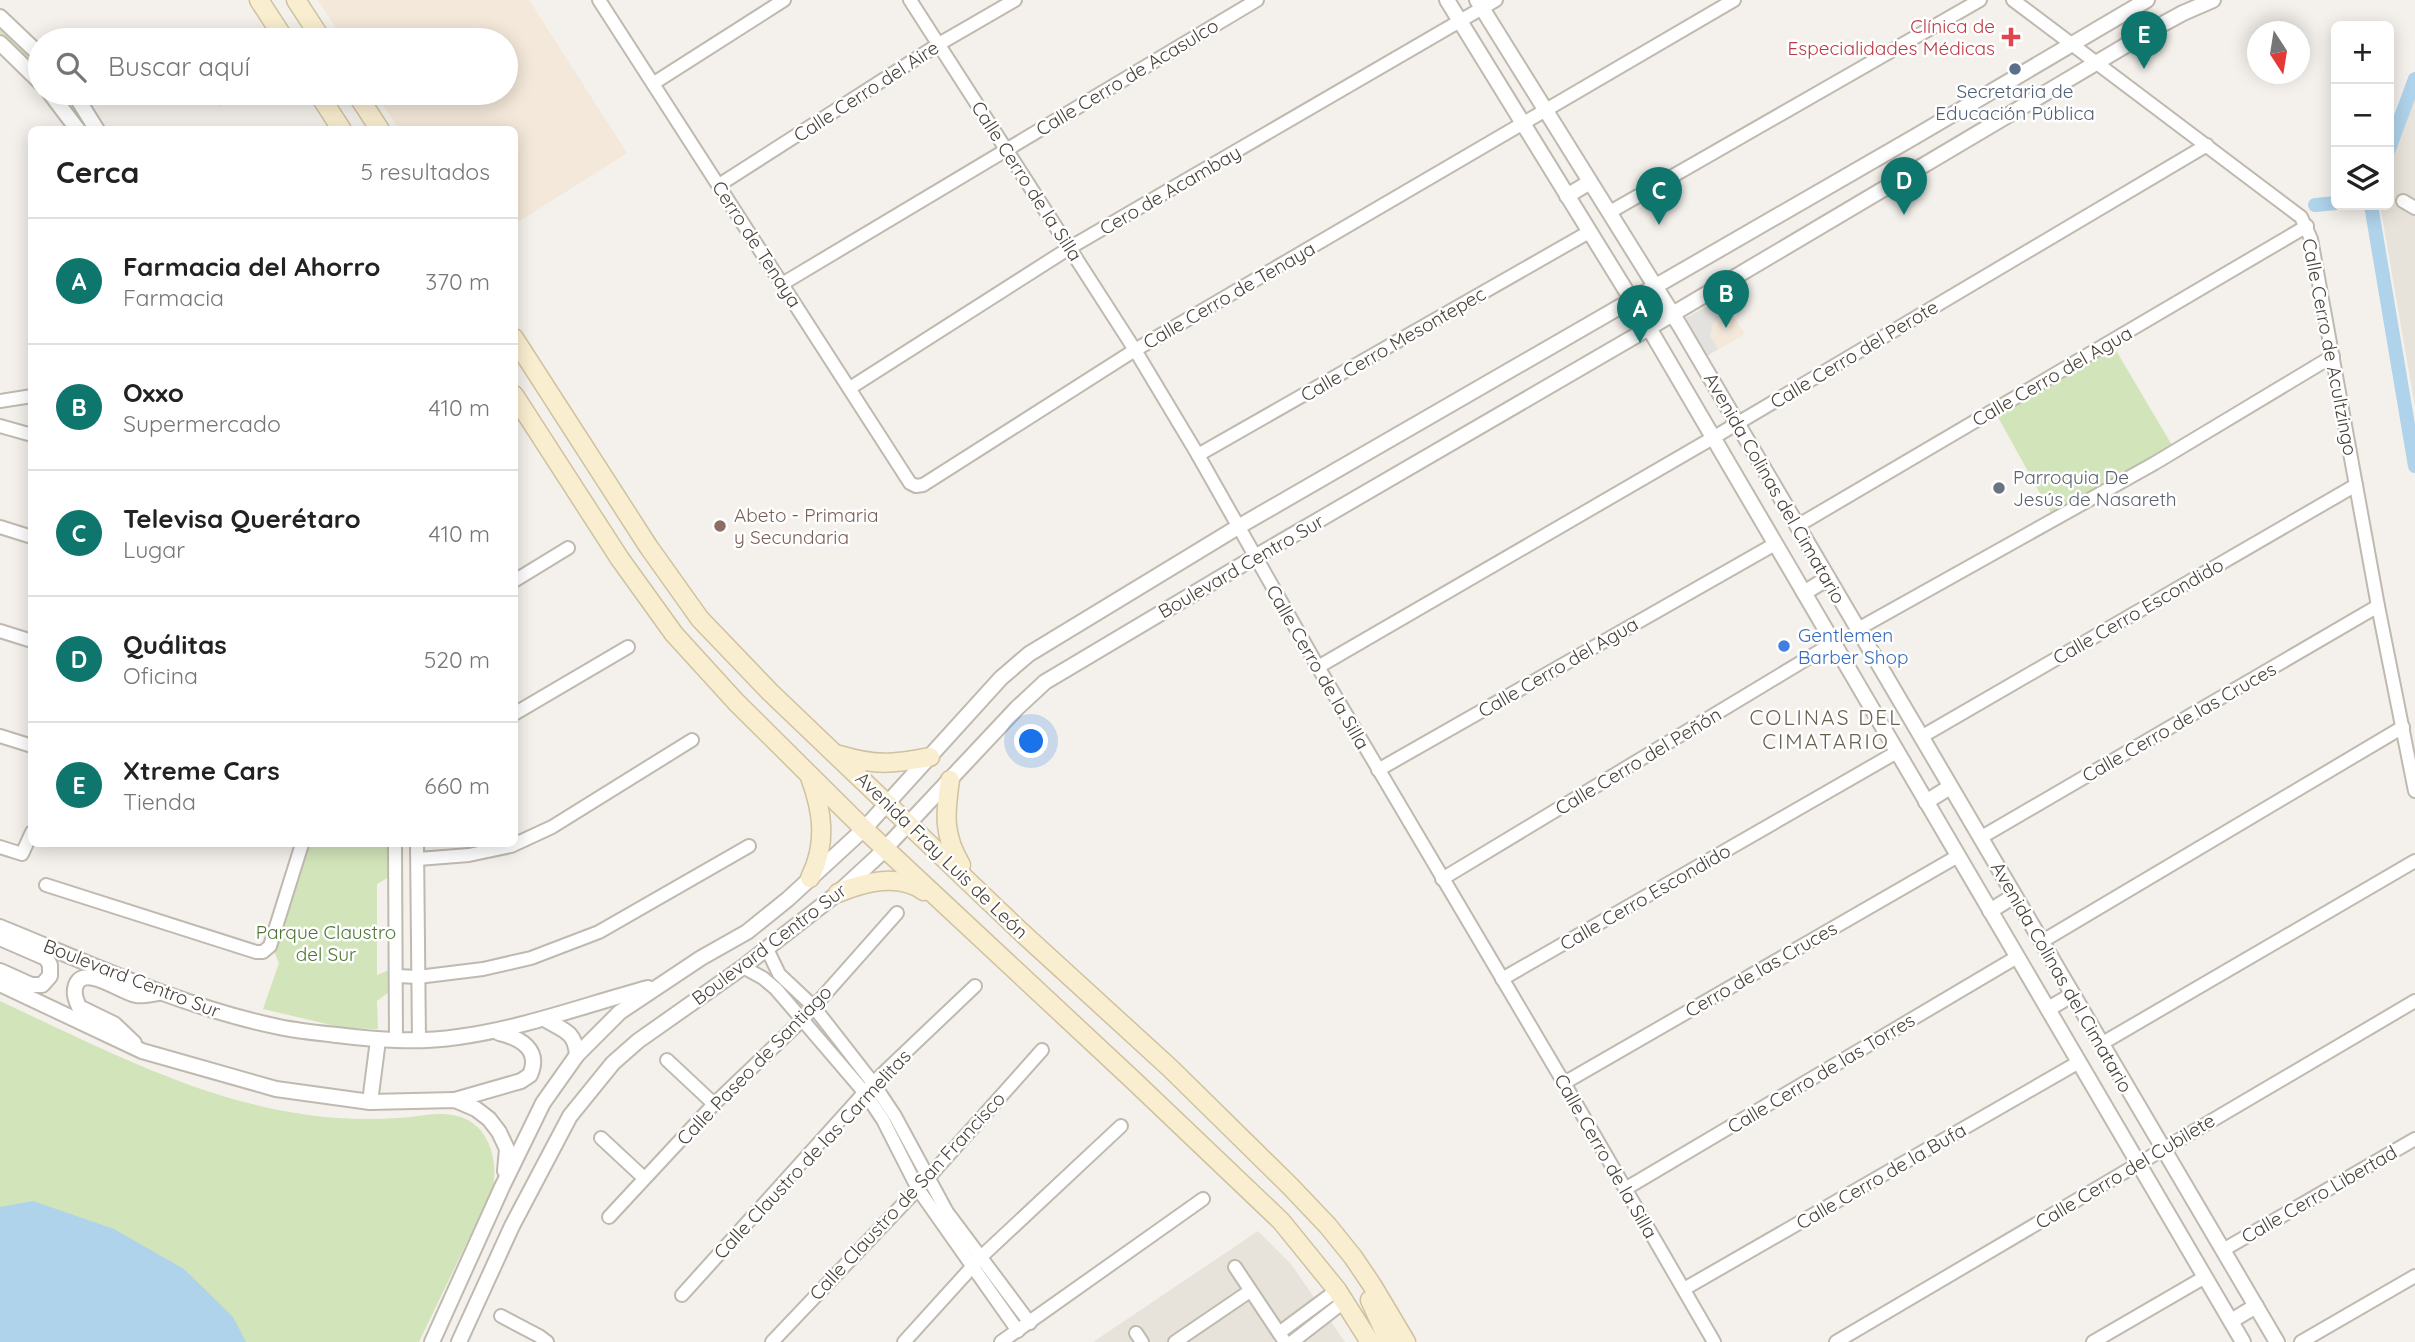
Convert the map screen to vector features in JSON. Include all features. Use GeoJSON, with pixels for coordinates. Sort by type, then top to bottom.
{"type":"FeatureCollection","features":[{"type":"Feature","properties":{"kind":"main road"},"geometry":{"type":"LineString","coordinates":[[259,0],[277,28]]}},
{"type":"Feature","properties":{"kind":"main road"},"geometry":{"type":"LineString","coordinates":[[296,0],[314,28]]}},
{"type":"Feature","properties":{"kind":"main road"},"geometry":{"type":"LineString","coordinates":[[326,105],[339,126]]}},
{"type":"Feature","properties":{"kind":"main road"},"geometry":{"type":"LineString","coordinates":[[364,105],[377,126]]}},
{"type":"Feature","properties":{"kind":"main road","name":"Avenida Fray Luis de León"},"geometry":{"type":"LineString","coordinates":[[518,344],[648,546],[700,619],[769,692],[1018,929],[1170,1068],[1328,1226],[1357,1264],[1406,1342]]}},
{"type":"Feature","properties":{"kind":"main road","name":"Avenida Fray Luis de León"},"geometry":{"type":"LineString","coordinates":[[518,401],[621,559],[674,634],[736,702],[864,829],[1281,1221],[1341,1296],[1370,1342]]}},
{"type":"Feature","properties":{"kind":"main road"},"geometry":{"type":"LineString","coordinates":[[836,754],[862,762],[887,765],[930,757]]}},
{"type":"Feature","properties":{"kind":"main road"},"geometry":{"type":"LineString","coordinates":[[809,774],[818,797],[822,827],[821,849],[810,878]]}},
{"type":"Feature","properties":{"kind":"main road"},"geometry":{"type":"LineString","coordinates":[[950,780],[945,810],[946,826],[952,849],[972,883]]}},
{"type":"Feature","properties":{"kind":"main road"},"geometry":{"type":"LineString","coordinates":[[838,893],[864,883],[904,883],[919,888],[947,908]]}},
{"type":"Feature","properties":{"kind":"main road"},"geometry":{"type":"LineString","coordinates":[[1357,1264],[1363,1285],[1389,1342]]}},
{"type":"Feature","properties":{"kind":"street","name":"Cerro de Tenaya"},"geometry":{"type":"LineString","coordinates":[[598,0],[910,483],[916,486]]}},
{"type":"Feature","properties":{"kind":"street"},"geometry":{"type":"LineString","coordinates":[[654,83],[784,0]]}},
{"type":"Feature","properties":{"kind":"street","name":"Calle Cerro de la Silla"},"geometry":{"type":"LineString","coordinates":[[910,0],[1071,247],[1198,455],[1318,667],[1714,1342]]}},
{"type":"Feature","properties":{"kind":"street","name":"Calle Cerro del Aire"},"geometry":{"type":"LineString","coordinates":[[719,185],[939,44],[1015,0]]}},
{"type":"Feature","properties":{"kind":"street","name":"Calle Cerro de Acasulco"},"geometry":{"type":"LineString","coordinates":[[782,284],[1257,0]]}},
{"type":"Feature","properties":{"kind":"street","name":"Avenida Colinas del Cimatario"},"geometry":{"type":"LineString","coordinates":[[1447,0],[1649,328],[2243,1342]]}},
{"type":"Feature","properties":{"kind":"street","name":"Cero de Acambay"},"geometry":{"type":"LineString","coordinates":[[849,388],[1071,247],[1460,22],[1480,4],[1496,0]]}},
{"type":"Feature","properties":{"kind":"street","name":"Calle Cerro de Tenaya"},"geometry":{"type":"LineString","coordinates":[[916,486],[923,485],[1135,350],[1734,0]]}},
{"type":"Feature","properties":{"kind":"street"},"geometry":{"type":"LineString","coordinates":[[1609,212],[1980,0]]}},
{"type":"Feature","properties":{"kind":"street","name":"Calle Cerro de Acultzingo"},"geometry":{"type":"LineString","coordinates":[[2013,0],[2301,216],[2307,226],[2312,239],[2378,606],[2415,791]]}},
{"type":"Feature","properties":{"kind":"street","name":"Boulevard Centro Sur"},"geometry":{"type":"LineString","coordinates":[[432,1342],[543,1103],[577,1055],[620,1012],[658,985],[747,932],[788,899],[864,829],[1001,678],[1030,654],[1238,527],[2147,0]]}},
{"type":"Feature","properties":{"kind":"street","name":"Boulevard Centro Sur"},"geometry":{"type":"LineString","coordinates":[[458,1342],[512,1226],[570,1116],[613,1063],[638,1041],[743,967],[838,893],[1045,682],[2095,64],[2183,13],[2213,0]]}},
{"type":"Feature","properties":{"kind":"street","name":"Avenida Colinas del Cimatario"},"geometry":{"type":"LineString","coordinates":[[1480,4],[1673,314],[2277,1342]]}},
{"type":"Feature","properties":{"kind":"street"},"geometry":{"type":"LineString","coordinates":[[0,17],[28,44]]}},
{"type":"Feature","properties":{"kind":"street"},"geometry":{"type":"LineString","coordinates":[[0,43],[28,70]]}},
{"type":"Feature","properties":{"kind":"street"},"geometry":{"type":"LineString","coordinates":[[59,105],[75,126]]}},
{"type":"Feature","properties":{"kind":"street"},"geometry":{"type":"LineString","coordinates":[[81,105],[95,126]]}},
{"type":"Feature","properties":{"kind":"street","name":"Calle Cerro del Perote"},"geometry":{"type":"LineString","coordinates":[[1318,667],[1713,438],[2207,145]]}},
{"type":"Feature","properties":{"kind":"street"},"geometry":{"type":"LineString","coordinates":[[1567,196],[1590,182]]}},
{"type":"Feature","properties":{"kind":"street"},"geometry":{"type":"LineString","coordinates":[[2403,201],[2415,208]]}},
{"type":"Feature","properties":{"kind":"street","name":"Calle Cerro del Agua"},"geometry":{"type":"LineString","coordinates":[[1797,526],[2307,226]]}},
{"type":"Feature","properties":{"kind":"street","name":"Calle Cerro Mesontepec"},"geometry":{"type":"LineString","coordinates":[[1198,455],[1589,232]]}},
{"type":"Feature","properties":{"kind":"street"},"geometry":{"type":"LineString","coordinates":[[1858,629],[2155,463],[2333,356]]}},
{"type":"Feature","properties":{"kind":"street"},"geometry":{"type":"LineString","coordinates":[[0,401],[28,397]]}},
{"type":"Feature","properties":{"kind":"street"},"geometry":{"type":"LineString","coordinates":[[0,426],[28,434]]}},
{"type":"Feature","properties":{"kind":"street","name":"Calle Cerro Escondido"},"geometry":{"type":"LineString","coordinates":[[1921,737],[2356,485]]}},
{"type":"Feature","properties":{"kind":"street"},"geometry":{"type":"LineString","coordinates":[[0,527],[28,536]]}},
{"type":"Feature","properties":{"kind":"street","name":"Calle Cerro del Agua"},"geometry":{"type":"LineString","coordinates":[[1378,770],[1775,544]]}},
{"type":"Feature","properties":{"kind":"street"},"geometry":{"type":"LineString","coordinates":[[518,578],[568,548]]}},
{"type":"Feature","properties":{"kind":"street"},"geometry":{"type":"LineString","coordinates":[[1804,593],[1828,578]]}},
{"type":"Feature","properties":{"kind":"street","name":"Calle Cerro de las Cruces"},"geometry":{"type":"LineString","coordinates":[[1980,838],[2378,606]]}},
{"type":"Feature","properties":{"kind":"street"},"geometry":{"type":"LineString","coordinates":[[0,631],[28,640]]}},
{"type":"Feature","properties":{"kind":"street","name":"Calle Cerro del Peñón"},"geometry":{"type":"LineString","coordinates":[[1442,878],[1833,643]]}},
{"type":"Feature","properties":{"kind":"street"},"geometry":{"type":"LineString","coordinates":[[518,712],[628,647]]}},
{"type":"Feature","properties":{"kind":"street"},"geometry":{"type":"LineString","coordinates":[[1864,694],[1888,681]]}},
{"type":"Feature","properties":{"kind":"street"},"geometry":{"type":"LineString","coordinates":[[2041,942],[2403,727]]}},
{"type":"Feature","properties":{"kind":"street"},"geometry":{"type":"LineString","coordinates":[[0,736],[28,746]]}},
{"type":"Feature","properties":{"kind":"street"},"geometry":{"type":"LineString","coordinates":[[518,843],[552,827],[692,740]]}},
{"type":"Feature","properties":{"kind":"street","name":"Calle Cerro Escondido"},"geometry":{"type":"LineString","coordinates":[[1502,979],[1897,752]]}},
{"type":"Feature","properties":{"kind":"street"},"geometry":{"type":"LineString","coordinates":[[1926,802],[1950,787]]}},
{"type":"Feature","properties":{"kind":"street"},"geometry":{"type":"LineString","coordinates":[[0,847],[22,854],[28,841]]}},
{"type":"Feature","properties":{"kind":"street"},"geometry":{"type":"LineString","coordinates":[[397,976],[418,978],[483,969],[531,958],[599,932],[749,846]]}},
{"type":"Feature","properties":{"kind":"street"},"geometry":{"type":"LineString","coordinates":[[46,885],[263,952],[270,946],[301,847]]}},
{"type":"Feature","properties":{"kind":"street"},"geometry":{"type":"LineString","coordinates":[[395,847],[396,1041]]}},
{"type":"Feature","properties":{"kind":"street"},"geometry":{"type":"LineString","coordinates":[[418,847],[419,1041]]}},
{"type":"Feature","properties":{"kind":"street"},"geometry":{"type":"LineString","coordinates":[[418,859],[468,855],[506,847]]}},
{"type":"Feature","properties":{"kind":"street","name":"Cerro de las Cruces"},"geometry":{"type":"LineString","coordinates":[[1564,1083],[1958,856]]}},
{"type":"Feature","properties":{"kind":"street"},"geometry":{"type":"LineString","coordinates":[[2101,1044],[2415,861]]}},
{"type":"Feature","properties":{"kind":"street"},"geometry":{"type":"LineString","coordinates":[[1990,911],[2014,895]]}},
{"type":"Feature","properties":{"kind":"street","name":"Calle Paseo de Santiago"},"geometry":{"type":"LineString","coordinates":[[610,1217],[643,1178],[714,1104],[803,1019],[897,913]]}},
{"type":"Feature","properties":{"kind":"street","name":"Boulevard Centro Sur"},"geometry":{"type":"LineString","coordinates":[[0,927],[160,993],[240,1018],[282,1028],[378,1040],[419,1041],[494,1032],[546,1020],[658,985]]}},
{"type":"Feature","properties":{"kind":"street"},"geometry":{"type":"LineString","coordinates":[[0,938],[46,958],[50,965],[50,976],[42,985],[31,985],[0,971]]}},
{"type":"Feature","properties":{"kind":"street"},"geometry":{"type":"LineString","coordinates":[[767,949],[779,974],[813,1006],[869,1088],[918,1189],[1018,1331]]}},
{"type":"Feature","properties":{"kind":"street","name":"Calle Cerro de las Torres"},"geometry":{"type":"LineString","coordinates":[[1625,1189],[2017,957]]}},
{"type":"Feature","properties":{"kind":"street"},"geometry":{"type":"LineString","coordinates":[[743,967],[769,982],[895,1116],[947,1212],[1030,1323]]}},
{"type":"Feature","properties":{"kind":"street"},"geometry":{"type":"LineString","coordinates":[[142,1051],[114,1024],[79,1007],[75,998],[76,985],[82,978],[91,976],[137,995],[160,993]]}},
{"type":"Feature","properties":{"kind":"street","name":"Boulevard Centro Sur"},"geometry":{"type":"LineString","coordinates":[[0,984],[142,1051],[276,1089],[370,1102],[455,1100],[476,1109],[489,1119],[499,1132],[507,1149],[502,1187]]}},
{"type":"Feature","properties":{"kind":"street","name":"Calle Claustro de las Carmelitas"},"geometry":{"type":"LineString","coordinates":[[682,1295],[869,1088],[975,986]]}},
{"type":"Feature","properties":{"kind":"street"},"geometry":{"type":"LineString","coordinates":[[2048,1009],[2072,995]]}},
{"type":"Feature","properties":{"kind":"street","name":"Calle Cerro del Cubilete"},"geometry":{"type":"LineString","coordinates":[[1836,1342],[2415,1001]]}},
{"type":"Feature","properties":{"kind":"street"},"geometry":{"type":"LineString","coordinates":[[546,1020],[571,1034],[576,1042],[577,1055]]}},
{"type":"Feature","properties":{"kind":"street"},"geometry":{"type":"LineString","coordinates":[[455,1100],[521,1081],[530,1075],[533,1059],[526,1044],[513,1036],[494,1032]]}},
{"type":"Feature","properties":{"kind":"street"},"geometry":{"type":"LineString","coordinates":[[370,1102],[378,1040]]}},
{"type":"Feature","properties":{"kind":"street","name":"Calle Claustro de San Francisco"},"geometry":{"type":"LineString","coordinates":[[772,1342],[918,1189],[1042,1050]]}},
{"type":"Feature","properties":{"kind":"street"},"geometry":{"type":"LineString","coordinates":[[667,1060],[714,1104]]}},
{"type":"Feature","properties":{"kind":"street","name":"Calle Cerro de la Bufa"},"geometry":{"type":"LineString","coordinates":[[1684,1289],[2079,1062]]}},
{"type":"Feature","properties":{"kind":"street"},"geometry":{"type":"LineString","coordinates":[[904,1342],[982,1256],[1121,1126]]}},
{"type":"Feature","properties":{"kind":"street"},"geometry":{"type":"LineString","coordinates":[[601,1138],[643,1178]]}},
{"type":"Feature","properties":{"kind":"street","name":"Calle Cerro Libertad"},"geometry":{"type":"LineString","coordinates":[[2223,1250],[2415,1139]]}},
{"type":"Feature","properties":{"kind":"street"},"geometry":{"type":"LineString","coordinates":[[1002,1342],[1203,1199]]}},
{"type":"Feature","properties":{"kind":"street"},"geometry":{"type":"LineString","coordinates":[[1234,1267],[1282,1338],[1341,1296]]}},
{"type":"Feature","properties":{"kind":"street"},"geometry":{"type":"LineString","coordinates":[[2301,1342],[2415,1276]]}},
{"type":"Feature","properties":{"kind":"street"},"geometry":{"type":"LineString","coordinates":[[2094,1342],[2205,1277]]}},
{"type":"Feature","properties":{"kind":"street"},"geometry":{"type":"LineString","coordinates":[[1175,1342],[1250,1291]]}},
{"type":"Feature","properties":{"kind":"street"},"geometry":{"type":"LineString","coordinates":[[1292,1342],[1341,1296]]}},
{"type":"Feature","properties":{"kind":"street"},"geometry":{"type":"LineString","coordinates":[[2231,1321],[2256,1306]]}},
{"type":"Feature","properties":{"kind":"street"},"geometry":{"type":"LineString","coordinates":[[501,1316],[541,1340]]}},
{"type":"Feature","properties":{"kind":"shaded area"},"geometry":{"type":"Polygon","coordinates":[[[318,0],[529,0],[627,153],[518,222],[518,126],[397,126],[383,105],[518,105],[518,28],[336,28],[318,0]]]}},
{"type":"Feature","properties":{"kind":"shaded area"},"geometry":{"type":"Polygon","coordinates":[[[2415,91],[2415,407],[2381,210],[2394,210],[2394,153],[2415,91]]]}},
{"type":"Feature","properties":{"kind":"shaded area"},"geometry":{"type":"Polygon","coordinates":[[[1722,298],[1745,334],[1707,356],[1686,318],[1722,298]]]}},
{"type":"Feature","properties":{"kind":"shaded area"},"geometry":{"type":"Polygon","coordinates":[[[1722,298],[1731,312],[1713,323],[1710,336],[1718,349],[1707,356],[1686,318],[1722,298]]]}},
{"type":"Feature","properties":{"kind":"shaded area"},"geometry":{"type":"Polygon","coordinates":[[[1258,1231],[1291,1264],[1345,1342],[1093,1342],[1258,1231]]]}},
{"type":"Feature","properties":{"kind":"green space"},"geometry":{"type":"Polygon","coordinates":[[[0,24],[28,52],[28,63],[0,33],[0,24]]]}},
{"type":"Feature","properties":{"kind":"green space"},"geometry":{"type":"Polygon","coordinates":[[[2111,342],[2176,452],[2049,523],[2051,513],[1994,410],[2111,342]]]}},
{"type":"Feature","properties":{"kind":"green space","name":"Parque Claustro del Sur"},"geometry":{"type":"Polygon","coordinates":[[[302,847],[395,847],[396,873],[377,884],[377,975],[396,967],[397,986],[377,1001],[378,1029],[344,1028],[263,1009],[279,963],[272,947],[302,847]]]}},
{"type":"Feature","properties":{"kind":"green space"},"geometry":{"type":"Polygon","coordinates":[[[0,1001],[150,1070],[267,1108],[353,1119],[445,1114],[471,1122],[490,1146],[494,1167],[493,1188],[419,1342],[0,1342],[0,1001]]]}},
{"type":"Feature","properties":{"kind":"water"},"geometry":{"type":"Polygon","coordinates":[[[33,1201],[114,1229],[184,1269],[233,1317],[246,1342],[0,1342],[0,1207],[33,1201]]]}},
{"type":"Feature","properties":{"kind":"waterway"},"geometry":{"type":"LineString","coordinates":[[2390,147],[2415,79]]}},
{"type":"Feature","properties":{"kind":"waterway"},"geometry":{"type":"LineString","coordinates":[[2315,205],[2331,203]]}},
{"type":"Feature","properties":{"kind":"waterway"},"geometry":{"type":"LineString","coordinates":[[2372,210],[2415,466]]}},
{"type":"Feature","properties":{"kind":"place","name":"Clínica de Especialidades Médicas"},"geometry":{"type":"Point","coordinates":[2011,37]}},
{"type":"Feature","properties":{"kind":"place","name":"Secretaria de Educación Pública"},"geometry":{"type":"Point","coordinates":[2015,69]}},
{"type":"Feature","properties":{"kind":"place","name":"Xtreme Cars"},"geometry":{"type":"Point","coordinates":[2144,69]}},
{"type":"Feature","properties":{"kind":"place","name":"Quálitas"},"geometry":{"type":"Point","coordinates":[1904,215]}},
{"type":"Feature","properties":{"kind":"place","name":"Televisa Querétaro"},"geometry":{"type":"Point","coordinates":[1659,225]}},
{"type":"Feature","properties":{"kind":"place","name":"Oxxo"},"geometry":{"type":"Point","coordinates":[1726,328]}},
{"type":"Feature","properties":{"kind":"place","name":"Farmacia del Ahorro"},"geometry":{"type":"Point","coordinates":[1640,343]}},
{"type":"Feature","properties":{"kind":"place","name":"Parroquia De Jesús de Nasareth"},"geometry":{"type":"Point","coordinates":[1999,488]}},
{"type":"Feature","properties":{"kind":"place","name":"Abeto - Primaria y Secundaria"},"geometry":{"type":"Point","coordinates":[720,526]}},
{"type":"Feature","properties":{"kind":"place","name":"Gentlemen Barber Shop"},"geometry":{"type":"Point","coordinates":[1784,646]}},
{"type":"Feature","properties":{"kind":"district","name":"COLINAS DEL CIMATARIO"},"geometry":{"type":"Point","coordinates":[1826,729]}}]}
